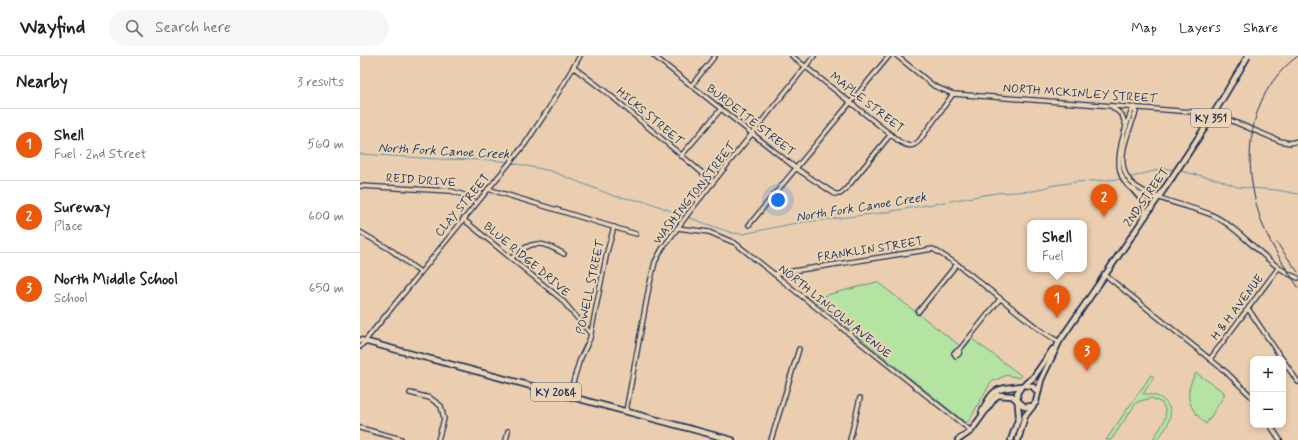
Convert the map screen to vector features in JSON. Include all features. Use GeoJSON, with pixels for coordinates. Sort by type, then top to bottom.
{"type":"FeatureCollection","features":[{"type":"Feature","properties":{"kind":"main road","name":"2ND STREET"},"geometry":{"type":"LineString","coordinates":[[1018,440],[1025,416],[1036,402],[1041,380],[1056,347],[1104,274],[1144,219],[1208,123],[1248,56]]}},
{"type":"Feature","properties":{"kind":"main road"},"geometry":{"type":"LineString","coordinates":[[1132,187],[1144,202],[1144,219]]}},
{"type":"Feature","properties":{"kind":"main road","name":"KY 2084"},"geometry":{"type":"LineString","coordinates":[[362,341],[732,440]]}},
{"type":"Feature","properties":{"kind":"main road","name":"2ND STREET"},"geometry":{"type":"LineString","coordinates":[[1011,440],[1019,417],[1017,393],[1033,378],[1044,360],[1056,347]]}},
{"type":"Feature","properties":{"kind":"main road"},"geometry":{"type":"LineString","coordinates":[[978,420],[989,396],[995,390],[1032,386],[1038,392]]}},
{"type":"Feature","properties":{"kind":"main road"},"geometry":{"type":"LineString","coordinates":[[958,440],[971,431],[998,395],[1009,395],[1025,406],[1033,405]]}},
{"type":"Feature","properties":{"kind":"street","name":"CLAY STREET"},"geometry":{"type":"LineString","coordinates":[[360,347],[362,341],[515,156],[549,108],[580,56]]}},
{"type":"Feature","properties":{"kind":"street","name":"BURDETTE STREET"},"geometry":{"type":"LineString","coordinates":[[654,56],[797,169],[833,193],[838,194],[845,190],[891,134]]}},
{"type":"Feature","properties":{"kind":"street"},"geometry":{"type":"LineString","coordinates":[[691,86],[715,56]]}},
{"type":"Feature","properties":{"kind":"street","name":"MAPLE STREET"},"geometry":{"type":"LineString","coordinates":[[792,56],[906,145],[912,146],[919,141],[953,94]]}},
{"type":"Feature","properties":{"kind":"street","name":"WASHINGTON STREET"},"geometry":{"type":"LineString","coordinates":[[626,411],[647,296],[655,262],[667,241],[677,228],[814,56]]}},
{"type":"Feature","properties":{"kind":"street"},"geometry":{"type":"LineString","coordinates":[[749,225],[797,169],[850,102],[889,56]]}},
{"type":"Feature","properties":{"kind":"street","name":"NORTH MCKINLEY STREET"},"geometry":{"type":"LineString","coordinates":[[897,56],[934,86],[953,94],[1206,112],[1280,141],[1290,143],[1298,141]]}},
{"type":"Feature","properties":{"kind":"street","name":"HICKS STREET"},"geometry":{"type":"LineString","coordinates":[[573,67],[713,182]]}},
{"type":"Feature","properties":{"kind":"street"},"geometry":{"type":"LineString","coordinates":[[1110,105],[1122,115],[1125,121],[1125,129]]}},
{"type":"Feature","properties":{"kind":"street"},"geometry":{"type":"LineString","coordinates":[[1134,107],[1125,129],[1118,156],[1119,171],[1132,187],[1150,198],[1158,197],[1218,218],[1279,267],[1298,278]]}},
{"type":"Feature","properties":{"kind":"street"},"geometry":{"type":"LineString","coordinates":[[1132,187],[1124,170],[1123,152],[1136,112],[1134,107]]}},
{"type":"Feature","properties":{"kind":"street"},"geometry":{"type":"LineString","coordinates":[[681,156],[721,109]]}},
{"type":"Feature","properties":{"kind":"street","name":"REID DRIVE"},"geometry":{"type":"LineString","coordinates":[[360,186],[452,191],[464,195],[476,203]]}},
{"type":"Feature","properties":{"kind":"street"},"geometry":{"type":"LineString","coordinates":[[488,189],[636,234]]}},
{"type":"Feature","properties":{"kind":"street","name":"BLUE RIDGE DRIVE"},"geometry":{"type":"LineString","coordinates":[[463,219],[568,305],[591,334]]}},
{"type":"Feature","properties":{"kind":"street","name":"POWELL STREET"},"geometry":{"type":"LineString","coordinates":[[569,396],[579,362],[589,342],[607,252],[614,228]]}},
{"type":"Feature","properties":{"kind":"street","name":"NORTH LINCOLN AVENUE"},"geometry":{"type":"LineString","coordinates":[[677,228],[710,232],[735,243],[971,431]]}},
{"type":"Feature","properties":{"kind":"street"},"geometry":{"type":"LineString","coordinates":[[360,232],[390,250],[420,272]]}},
{"type":"Feature","properties":{"kind":"street"},"geometry":{"type":"LineString","coordinates":[[512,258],[525,246],[533,243],[549,247],[564,254]]}},
{"type":"Feature","properties":{"kind":"street"},"geometry":{"type":"LineString","coordinates":[[730,246],[735,243]]}},
{"type":"Feature","properties":{"kind":"street","name":"FRANKLIN STREET"},"geometry":{"type":"LineString","coordinates":[[774,274],[929,249],[939,252],[956,264],[1000,300],[1040,330],[1059,342]]}},
{"type":"Feature","properties":{"kind":"street"},"geometry":{"type":"LineString","coordinates":[[918,312],[956,264]]}},
{"type":"Feature","properties":{"kind":"street","name":"H & H AVENUE"},"geometry":{"type":"LineString","coordinates":[[1210,359],[1249,310],[1279,267]]}},
{"type":"Feature","properties":{"kind":"street"},"geometry":{"type":"LineString","coordinates":[[1104,274],[1237,381],[1250,395]]}},
{"type":"Feature","properties":{"kind":"street"},"geometry":{"type":"LineString","coordinates":[[960,348],[1000,300]]}},
{"type":"Feature","properties":{"kind":"street"},"geometry":{"type":"LineString","coordinates":[[1249,310],[1280,356]]}},
{"type":"Feature","properties":{"kind":"street"},"geometry":{"type":"LineString","coordinates":[[771,440],[799,349]]}},
{"type":"Feature","properties":{"kind":"street"},"geometry":{"type":"LineString","coordinates":[[1286,364],[1298,382]]}},
{"type":"Feature","properties":{"kind":"street"},"geometry":{"type":"LineString","coordinates":[[410,393],[430,398],[441,406],[444,419],[438,440]]}},
{"type":"Feature","properties":{"kind":"street"},"geometry":{"type":"LineString","coordinates":[[850,440],[860,398]]}},
{"type":"Feature","properties":{"kind":"street"},"geometry":{"type":"LineString","coordinates":[[360,428],[401,439]]}},
{"type":"Feature","properties":{"kind":"street"},"geometry":{"type":"LineString","coordinates":[[1272,428],[1280,440]]}},
{"type":"Feature","properties":{"kind":"street"},"geometry":{"type":"LineString","coordinates":[[506,440],[508,431]]}},
{"type":"Feature","properties":{"kind":"green space"},"geometry":{"type":"Polygon","coordinates":[[[877,282],[964,349],[972,339],[1022,376],[1020,378],[1007,375],[991,382],[970,419],[966,423],[812,299],[877,282]]]}},
{"type":"Feature","properties":{"kind":"green space"},"geometry":{"type":"Polygon","coordinates":[[[1196,373],[1224,392],[1224,396],[1206,424],[1195,412],[1189,400],[1190,388],[1196,373]]]}},
{"type":"Feature","properties":{"kind":"green space"},"geometry":{"type":"Polygon","coordinates":[[[1151,375],[1154,377],[1143,394],[1159,397],[1164,400],[1170,409],[1168,424],[1164,431],[1157,440],[1152,440],[1163,423],[1165,413],[1162,403],[1151,398],[1137,402],[1111,440],[1106,440],[1151,375]]]}},
{"type":"Feature","properties":{"kind":"waterway","name":"North Fork Canoe Creek"},"geometry":{"type":"LineString","coordinates":[[360,154],[509,162]]}},
{"type":"Feature","properties":{"kind":"waterway","name":"North Fork Canoe Creek"},"geometry":{"type":"LineString","coordinates":[[512,163],[551,171],[614,196],[648,202],[684,216]]}},
{"type":"Feature","properties":{"kind":"waterway","name":"North Fork Canoe Creek"},"geometry":{"type":"LineString","coordinates":[[1129,178],[1164,168],[1174,170]]}},
{"type":"Feature","properties":{"kind":"waterway","name":"North Fork Canoe Creek"},"geometry":{"type":"LineString","coordinates":[[1180,171],[1220,180],[1237,187],[1277,190],[1298,194]]}},
{"type":"Feature","properties":{"kind":"waterway","name":"North Fork Canoe Creek"},"geometry":{"type":"LineString","coordinates":[[687,217],[732,233],[743,234],[796,223],[881,213],[996,193],[1034,191],[1049,186],[1075,182],[1122,179]]}},
{"type":"Feature","properties":{"kind":"railway"},"geometry":{"type":"LineString","coordinates":[[1298,56],[1280,72],[1266,92],[1257,113],[1252,135],[1250,159],[1252,182],[1257,206],[1264,228],[1298,287]]}},
{"type":"Feature","properties":{"kind":"railway"},"geometry":{"type":"LineString","coordinates":[[1277,243],[1298,272]]}},
{"type":"Feature","properties":{"kind":"place","name":"Sureway"},"geometry":{"type":"Point","coordinates":[1104,217]}},
{"type":"Feature","properties":{"kind":"place","name":"Shell"},"geometry":{"type":"Point","coordinates":[1057,318]}},
{"type":"Feature","properties":{"kind":"place","name":"North Middle School"},"geometry":{"type":"Point","coordinates":[1087,371]}}]}
